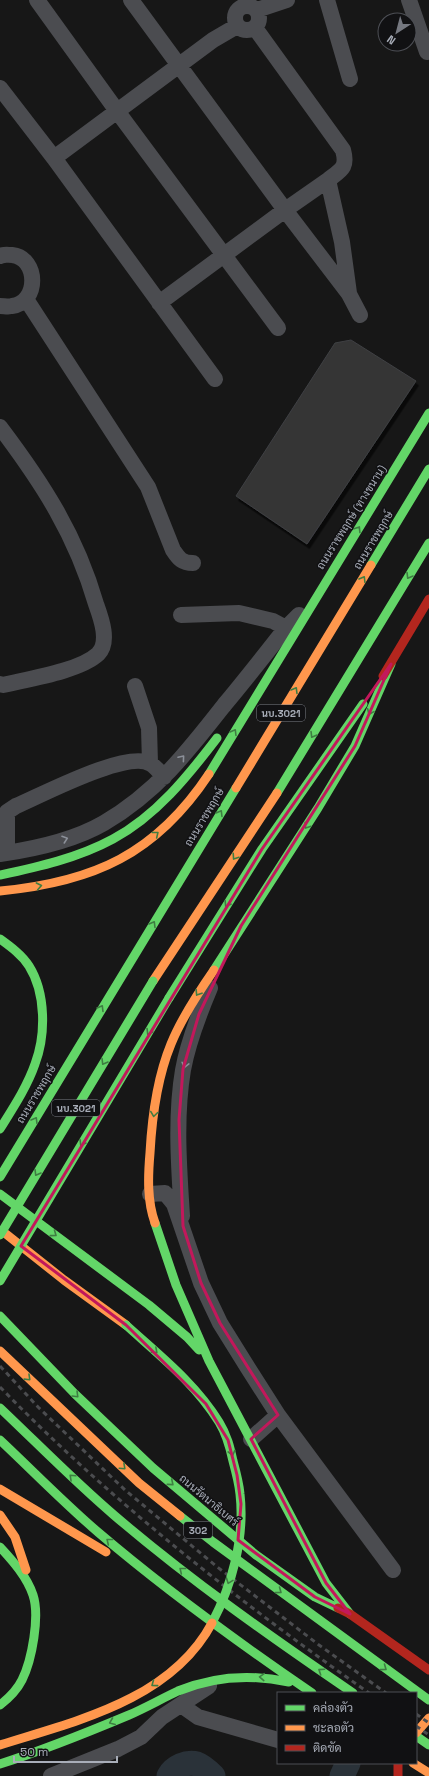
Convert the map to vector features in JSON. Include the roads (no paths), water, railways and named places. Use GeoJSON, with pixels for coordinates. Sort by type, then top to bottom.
{"type":"FeatureCollection","features":[{"type":"Feature","properties":{"kind":"main road","name":"ถนนราชพฤกษ์ (ทางขนาน)"},"geometry":{"type":"LineString","coordinates":[[312,603],[429,413]]}},
{"type":"Feature","properties":{"kind":"main road","name":"ถนนราชพฤกษ์"},"geometry":{"type":"LineString","coordinates":[[0,1177],[429,469]]}},
{"type":"Feature","properties":{"kind":"main road","name":"นบ.3021"},"geometry":{"type":"LineString","coordinates":[[0,1235],[153,980],[274,798],[429,543]]}},
{"type":"Feature","properties":{"kind":"main road"},"geometry":{"type":"LineString","coordinates":[[0,1281],[169,998],[262,849],[391,664],[429,599]]}},
{"type":"Feature","properties":{"kind":"main road"},"geometry":{"type":"LineString","coordinates":[[233,716],[290,630]]}},
{"type":"Feature","properties":{"kind":"main road"},"geometry":{"type":"LineString","coordinates":[[0,891],[68,880],[103,867],[136,850],[164,827],[189,802],[209,774],[290,630]]}},
{"type":"Feature","properties":{"kind":"main road"},"geometry":{"type":"LineString","coordinates":[[350,1614],[326,1583],[209,1361],[176,1285],[153,1218],[148,1179],[152,1123],[157,1089],[171,1044],[192,1002],[318,808],[355,746],[391,664]]}},
{"type":"Feature","properties":{"kind":"main road"},"geometry":{"type":"LineString","coordinates":[[0,875],[25,870],[80,853],[114,838],[160,803],[184,779],[224,729]]}},
{"type":"Feature","properties":{"kind":"main road"},"geometry":{"type":"LineString","coordinates":[[0,939],[15,950],[32,971],[40,998],[42,1026],[39,1052],[31,1074],[0,1129]]}},
{"type":"Feature","properties":{"kind":"main road"},"geometry":{"type":"LineString","coordinates":[[0,1194],[149,1305],[186,1336],[209,1361]]}},
{"type":"Feature","properties":{"kind":"main road"},"geometry":{"type":"LineString","coordinates":[[0,1230],[126,1325],[172,1367],[206,1404],[228,1440],[237,1474],[241,1504],[239,1533],[231,1577],[217,1614],[201,1640],[181,1663],[146,1690],[111,1707],[0,1745]]}},
{"type":"Feature","properties":{"kind":"main road","name":"ถนนรัตนาธิเบศร์"},"geometry":{"type":"LineString","coordinates":[[0,1316],[75,1394],[153,1468],[256,1555],[315,1597],[350,1614],[426,1668]]}},
{"type":"Feature","properties":{"kind":"main road","name":"302"},"geometry":{"type":"LineString","coordinates":[[0,1351],[139,1483],[213,1542],[429,1700]]}},
{"type":"Feature","properties":{"kind":"main road"},"geometry":{"type":"LineString","coordinates":[[0,1408],[114,1515],[196,1581],[282,1644],[352,1692]]}},
{"type":"Feature","properties":{"kind":"main road"},"geometry":{"type":"LineString","coordinates":[[0,1440],[99,1533],[161,1583],[268,1663],[310,1692]]}},
{"type":"Feature","properties":{"kind":"main road"},"geometry":{"type":"LineString","coordinates":[[0,1489],[161,1583]]}},
{"type":"Feature","properties":{"kind":"main road"},"geometry":{"type":"LineString","coordinates":[[0,1515],[15,1537],[34,1596],[35,1628],[31,1652],[23,1679],[0,1705]]}},
{"type":"Feature","properties":{"kind":"main road"},"geometry":{"type":"LineString","coordinates":[[0,1546],[20,1570],[34,1596]]}},
{"type":"Feature","properties":{"kind":"main road"},"geometry":{"type":"LineString","coordinates":[[0,1764],[84,1734],[135,1713],[187,1688],[219,1680],[248,1676],[272,1678],[300,1685]]}},
{"type":"Feature","properties":{"kind":"main road"},"geometry":{"type":"LineString","coordinates":[[420,1738],[429,1718]]}},
{"type":"Feature","properties":{"kind":"main road"},"geometry":{"type":"LineString","coordinates":[[398,1764],[398,1776]]}},
{"type":"Feature","properties":{"kind":"main road"},"geometry":{"type":"LineString","coordinates":[[416,1764],[429,1773]]}},
{"type":"Feature","properties":{"kind":"street"},"geometry":{"type":"LineString","coordinates":[[37,0],[117,111],[278,328]]}},
{"type":"Feature","properties":{"kind":"street"},"geometry":{"type":"LineString","coordinates":[[131,0],[285,210],[349,294],[360,315]]}},
{"type":"Feature","properties":{"kind":"street"},"geometry":{"type":"LineString","coordinates":[[255,28],[246,30],[237,26],[234,16],[236,12],[247,5],[287,0]]}},
{"type":"Feature","properties":{"kind":"street"},"geometry":{"type":"LineString","coordinates":[[327,0],[350,79]]}},
{"type":"Feature","properties":{"kind":"street"},"geometry":{"type":"LineString","coordinates":[[409,0],[427,52]]}},
{"type":"Feature","properties":{"kind":"street"},"geometry":{"type":"LineString","coordinates":[[247,5],[259,19],[255,28]]}},
{"type":"Feature","properties":{"kind":"street"},"geometry":{"type":"LineString","coordinates":[[54,158],[180,66],[213,40],[237,26]]}},
{"type":"Feature","properties":{"kind":"street"},"geometry":{"type":"LineString","coordinates":[[159,303],[343,168],[346,159],[343,150],[255,28]]}},
{"type":"Feature","properties":{"kind":"street"},"geometry":{"type":"LineString","coordinates":[[0,88],[54,158],[215,379]]}},
{"type":"Feature","properties":{"kind":"street"},"geometry":{"type":"LineString","coordinates":[[328,180],[342,242],[349,294]]}},
{"type":"Feature","properties":{"kind":"street"},"geometry":{"type":"LineString","coordinates":[[0,256],[3,254],[16,256],[27,263],[33,275],[33,288],[26,299],[14,306],[0,306]]}},
{"type":"Feature","properties":{"kind":"street"},"geometry":{"type":"LineString","coordinates":[[26,299],[148,487],[173,550],[180,560],[186,563],[193,563]]}},
{"type":"Feature","properties":{"kind":"street"},"geometry":{"type":"LineString","coordinates":[[0,427],[33,471],[66,527],[87,573],[101,620],[104,642],[99,653],[86,662],[68,669],[3,685],[0,684]]}},
{"type":"Feature","properties":{"kind":"street"},"geometry":{"type":"LineString","coordinates":[[164,777],[150,763],[138,762],[119,764],[96,770],[6,812],[3,854],[36,849],[71,837],[104,823],[137,800],[164,777],[177,765],[312,603]]}},
{"type":"Feature","properties":{"kind":"street"},"geometry":{"type":"LineString","coordinates":[[181,615],[239,613],[273,621],[290,630]]}},
{"type":"Feature","properties":{"kind":"street"},"geometry":{"type":"LineString","coordinates":[[135,686],[149,728],[150,763]]}},
{"type":"Feature","properties":{"kind":"street"},"geometry":{"type":"LineString","coordinates":[[183,1226],[179,1120],[183,1069],[199,1014],[241,926]]}},
{"type":"Feature","properties":{"kind":"street"},"geometry":{"type":"LineString","coordinates":[[150,1194],[165,1193],[174,1204],[183,1226],[201,1283],[220,1323],[278,1415],[393,1570]]}},
{"type":"Feature","properties":{"kind":"street"},"geometry":{"type":"LineString","coordinates":[[251,1439],[278,1415]]}},
{"type":"Feature","properties":{"kind":"street"},"geometry":{"type":"LineString","coordinates":[[52,1776],[118,1749],[141,1737],[162,1717],[219,1680]]}},
{"type":"Feature","properties":{"kind":"street"},"geometry":{"type":"LineString","coordinates":[[181,1705],[198,1717],[277,1740]]}},
{"type":"Feature","properties":{"kind":"waterway"},"geometry":{"type":"LineString","coordinates":[[169,1776],[177,1767],[189,1763],[201,1766],[213,1776]]}},
{"type":"Feature","properties":{"kind":"waterway"},"geometry":{"type":"LineString","coordinates":[[342,1776],[348,1764]]}},
{"type":"Feature","properties":{"kind":"railway"},"geometry":{"type":"LineString","coordinates":[[0,1366],[38,1407],[125,1490],[216,1566],[319,1645],[385,1692]]}},
{"type":"Feature","properties":{"kind":"railway"},"geometry":{"type":"LineString","coordinates":[[0,1387],[42,1429],[131,1510],[224,1586],[368,1692]]}},
{"type":"Feature","properties":{"kind":"railway"},"geometry":{"type":"LineString","coordinates":[[417,1715],[429,1723]]}},
{"type":"Feature","properties":{"kind":"railway"},"geometry":{"type":"LineString","coordinates":[[417,1727],[429,1735]]}}]}
